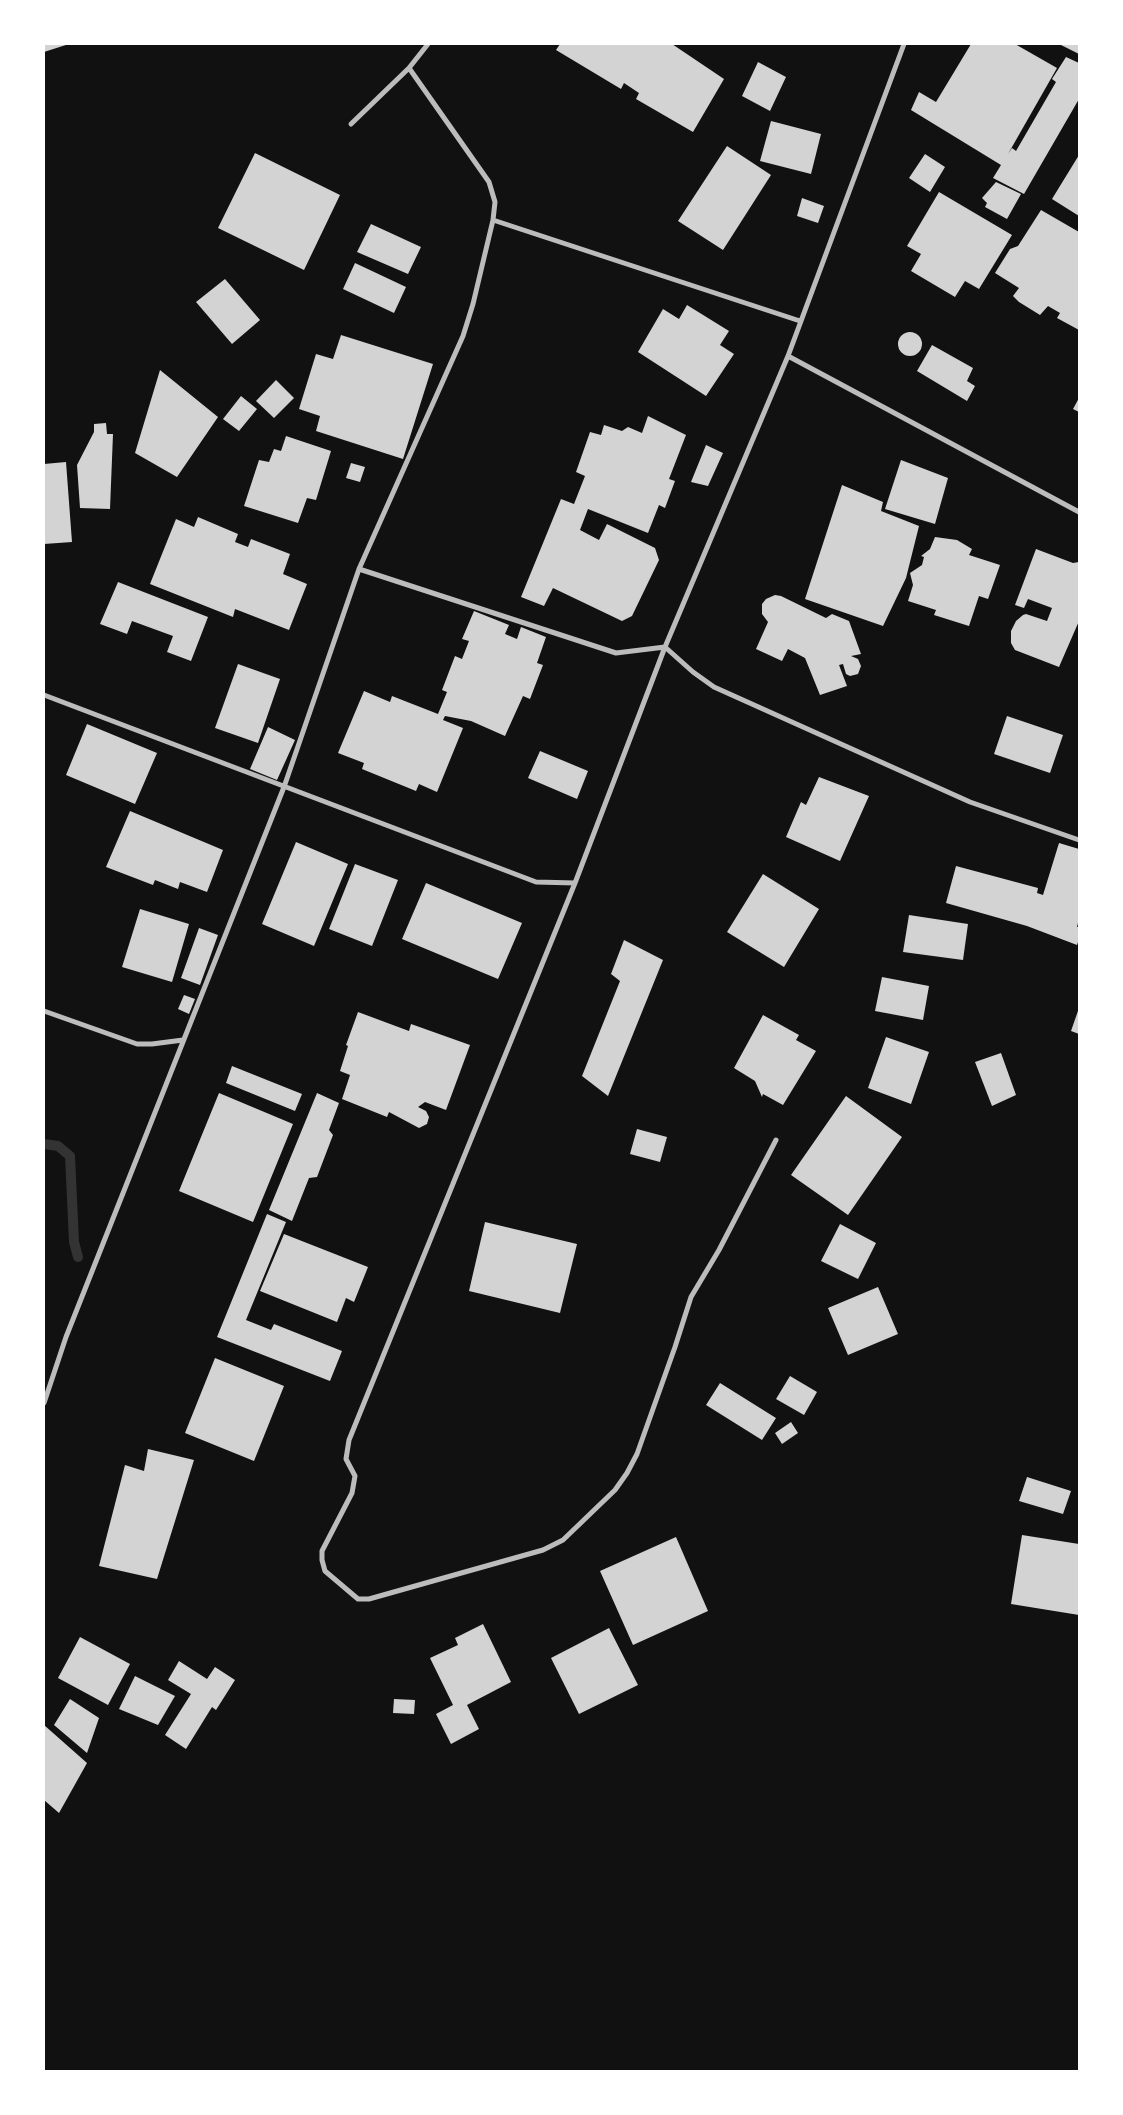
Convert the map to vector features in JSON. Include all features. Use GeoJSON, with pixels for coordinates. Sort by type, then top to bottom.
{"type":"FeatureCollection","features":[{"type":"Feature","properties":{"kind":"street"},"geometry":{"type":"LineString","coordinates":[[352,124],[409,68],[428,44]]}},
{"type":"Feature","properties":{"kind":"street"},"geometry":{"type":"LineString","coordinates":[[776,1140],[719,1250],[690,1297],[675,1347],[637,1454],[615,1490],[563,1540],[543,1550],[369,1599],[358,1599],[324,1571],[322,1551],[352,1493],[355,1476],[346,1459],[349,1440],[575,883],[665,647],[788,356],[904,44]]}},
{"type":"Feature","properties":{"kind":"street"},"geometry":{"type":"LineString","coordinates":[[44,1403],[66,1337],[284,788],[358,569],[464,336],[473,304],[493,220],[495,202],[489,182],[409,68]]}},
{"type":"Feature","properties":{"kind":"street"},"geometry":{"type":"LineString","coordinates":[[493,220],[800,321]]}},
{"type":"Feature","properties":{"kind":"street"},"geometry":{"type":"LineString","coordinates":[[788,356],[1079,512]]}},
{"type":"Feature","properties":{"kind":"street"},"geometry":{"type":"LineString","coordinates":[[358,569],[616,653],[665,647],[714,688],[970,802],[1079,840]]}},
{"type":"Feature","properties":{"kind":"street"},"geometry":{"type":"LineString","coordinates":[[44,696],[536,882],[575,883]]}},
{"type":"Feature","properties":{"kind":"street"},"geometry":{"type":"LineString","coordinates":[[44,1011],[137,1044],[184,1040]]}},
{"type":"Feature","properties":{"kind":"building"},"geometry":{"type":"Polygon","coordinates":[[[44,44],[69,44],[44,52],[44,44]]]}},
{"type":"Feature","properties":{"kind":"building"},"geometry":{"type":"Polygon","coordinates":[[[560,44],[672,44],[724,79],[693,132],[636,99],[639,93],[624,83],[621,89],[556,50],[560,44]]]}},
{"type":"Feature","properties":{"kind":"building"},"geometry":{"type":"Polygon","coordinates":[[[971,44],[1015,44],[1057,68],[1008,154],[1012,148],[1016,151],[1056,82],[1052,79],[1066,57],[1079,63],[1079,99],[1024,194],[993,178],[1001,165],[911,110],[919,92],[936,102],[971,44]]]}},
{"type":"Feature","properties":{"kind":"building"},"geometry":{"type":"Polygon","coordinates":[[[1059,44],[1079,44],[1079,54],[1059,44]]]}},
{"type":"Feature","properties":{"kind":"building"},"geometry":{"type":"Polygon","coordinates":[[[758,62],[786,77],[770,111],[742,96],[758,62]]]}},
{"type":"Feature","properties":{"kind":"building"},"geometry":{"type":"Polygon","coordinates":[[[771,121],[821,134],[811,174],[760,161],[771,121]]]}},
{"type":"Feature","properties":{"kind":"building"},"geometry":{"type":"Polygon","coordinates":[[[727,146],[771,175],[723,250],[678,221],[727,146]]]}},
{"type":"Feature","properties":{"kind":"building"},"geometry":{"type":"Polygon","coordinates":[[[255,153],[340,195],[304,270],[218,228],[255,153]]]}},
{"type":"Feature","properties":{"kind":"building"},"geometry":{"type":"Polygon","coordinates":[[[925,154],[945,167],[930,192],[909,178],[925,154]]]}},
{"type":"Feature","properties":{"kind":"building"},"geometry":{"type":"Polygon","coordinates":[[[1079,155],[1079,216],[1052,199],[1079,155]]]}},
{"type":"Feature","properties":{"kind":"building"},"geometry":{"type":"Polygon","coordinates":[[[996,182],[1021,194],[1007,219],[985,207],[987,203],[982,198],[996,182]]]}},
{"type":"Feature","properties":{"kind":"building"},"geometry":{"type":"Polygon","coordinates":[[[939,192],[1012,235],[979,289],[965,281],[955,297],[911,271],[921,254],[907,246],[939,192]]]}},
{"type":"Feature","properties":{"kind":"building"},"geometry":{"type":"Polygon","coordinates":[[[802,198],[824,206],[818,223],[797,216],[802,198]]]}},
{"type":"Feature","properties":{"kind":"building"},"geometry":{"type":"Polygon","coordinates":[[[1041,210],[1079,232],[1079,330],[1057,318],[1060,313],[1048,306],[1040,315],[1019,302],[1013,296],[1019,288],[995,273],[1010,249],[1018,246],[1041,210]]]}},
{"type":"Feature","properties":{"kind":"building"},"geometry":{"type":"Polygon","coordinates":[[[371,224],[421,247],[408,274],[357,252],[371,224]]]}},
{"type":"Feature","properties":{"kind":"building"},"geometry":{"type":"Polygon","coordinates":[[[355,263],[406,287],[394,313],[343,289],[355,263]]]}},
{"type":"Feature","properties":{"kind":"building"},"geometry":{"type":"Polygon","coordinates":[[[225,279],[260,320],[232,344],[196,302],[225,279]]]}},
{"type":"Feature","properties":{"kind":"building"},"geometry":{"type":"Polygon","coordinates":[[[687,305],[729,331],[720,345],[734,354],[706,396],[638,352],[663,309],[679,319],[687,305]]]}},
{"type":"Feature","properties":{"kind":"building"},"geometry":{"type":"Polygon","coordinates":[[[910,332],[919,335],[922,344],[919,353],[910,356],[901,353],[898,344],[901,335],[910,332]]]}},
{"type":"Feature","properties":{"kind":"building"},"geometry":{"type":"Polygon","coordinates":[[[341,335],[433,364],[403,459],[316,431],[320,416],[299,409],[316,354],[333,359],[341,335]]]}},
{"type":"Feature","properties":{"kind":"building"},"geometry":{"type":"Polygon","coordinates":[[[932,345],[973,368],[967,381],[975,386],[967,401],[917,371],[932,345]]]}},
{"type":"Feature","properties":{"kind":"building"},"geometry":{"type":"Polygon","coordinates":[[[160,370],[218,417],[177,477],[135,453],[160,370]]]}},
{"type":"Feature","properties":{"kind":"building"},"geometry":{"type":"Polygon","coordinates":[[[276,380],[294,398],[274,418],[256,401],[276,380]]]}},
{"type":"Feature","properties":{"kind":"building"},"geometry":{"type":"Polygon","coordinates":[[[241,396],[257,409],[239,431],[223,419],[241,396]]]}},
{"type":"Feature","properties":{"kind":"building"},"geometry":{"type":"Polygon","coordinates":[[[1079,398],[1079,412],[1073,409],[1079,398]]]}},
{"type":"Feature","properties":{"kind":"building"},"geometry":{"type":"Polygon","coordinates":[[[648,416],[686,435],[669,479],[675,481],[665,508],[659,505],[648,533],[588,509],[580,530],[599,540],[607,524],[655,548],[659,560],[632,616],[622,621],[553,588],[544,606],[521,597],[561,499],[574,504],[585,476],[576,472],[590,432],[601,435],[604,425],[622,431],[628,427],[642,433],[648,416]]]}},
{"type":"Feature","properties":{"kind":"building"},"geometry":{"type":"Polygon","coordinates":[[[106,423],[107,434],[113,434],[110,509],[80,508],[77,465],[94,432],[94,424],[106,423]]]}},
{"type":"Feature","properties":{"kind":"building"},"geometry":{"type":"Polygon","coordinates":[[[286,436],[331,451],[316,500],[307,498],[298,523],[244,506],[259,460],[269,462],[274,449],[281,451],[286,436]]]}},
{"type":"Feature","properties":{"kind":"building"},"geometry":{"type":"Polygon","coordinates":[[[706,445],[723,453],[708,486],[691,482],[706,445]]]}},
{"type":"Feature","properties":{"kind":"building"},"geometry":{"type":"Polygon","coordinates":[[[901,460],[948,478],[935,524],[885,509],[901,460]]]}},
{"type":"Feature","properties":{"kind":"building"},"geometry":{"type":"Polygon","coordinates":[[[66,462],[72,542],[44,544],[44,464],[66,462]]]}},
{"type":"Feature","properties":{"kind":"building"},"geometry":{"type":"Polygon","coordinates":[[[351,463],[365,467],[360,482],[346,478],[351,463]]]}},
{"type":"Feature","properties":{"kind":"building"},"geometry":{"type":"Polygon","coordinates":[[[842,485],[883,502],[881,511],[919,526],[906,578],[883,626],[805,599],[842,485]]]}},
{"type":"Feature","properties":{"kind":"building"},"geometry":{"type":"Polygon","coordinates":[[[198,517],[238,534],[235,542],[248,547],[251,539],[290,554],[283,574],[307,584],[289,630],[235,609],[233,617],[150,584],[176,519],[194,527],[198,517]]]}},
{"type":"Feature","properties":{"kind":"building"},"geometry":{"type":"Polygon","coordinates":[[[935,537],[957,540],[972,549],[969,555],[1000,565],[988,599],[979,596],[969,626],[934,615],[936,610],[908,601],[913,585],[910,573],[922,565],[924,557],[921,556],[930,549],[935,537]]]}},
{"type":"Feature","properties":{"kind":"building"},"geometry":{"type":"Polygon","coordinates":[[[1036,549],[1073,563],[1079,562],[1079,621],[1059,667],[1015,650],[1011,643],[1011,631],[1016,621],[1023,615],[1026,614],[1047,621],[1052,608],[1028,599],[1024,608],[1015,605],[1036,549]]]}},
{"type":"Feature","properties":{"kind":"building"},"geometry":{"type":"Polygon","coordinates":[[[118,582],[208,617],[191,661],[167,652],[173,636],[132,621],[127,634],[100,624],[118,582]]]}},
{"type":"Feature","properties":{"kind":"building"},"geometry":{"type":"Polygon","coordinates":[[[775,595],[781,596],[826,618],[832,614],[849,621],[861,654],[851,656],[858,659],[861,666],[858,674],[850,676],[846,674],[843,664],[839,665],[847,686],[820,695],[805,658],[788,649],[782,661],[756,649],[768,622],[762,614],[762,604],[766,599],[775,595]]]}},
{"type":"Feature","properties":{"kind":"building"},"geometry":{"type":"Polygon","coordinates":[[[474,611],[509,625],[505,634],[517,639],[521,627],[546,637],[537,663],[543,665],[530,699],[523,696],[505,736],[471,721],[445,716],[443,720],[463,728],[437,792],[419,784],[416,791],[362,769],[364,763],[338,753],[364,691],[390,702],[392,696],[438,714],[447,692],[442,690],[455,656],[462,659],[469,641],[462,639],[474,611]]]}},
{"type":"Feature","properties":{"kind":"building"},"geometry":{"type":"Polygon","coordinates":[[[238,664],[280,679],[258,743],[215,728],[238,664]]]}},
{"type":"Feature","properties":{"kind":"building"},"geometry":{"type":"Polygon","coordinates":[[[1007,716],[1063,735],[1050,773],[994,754],[1007,716]]]}},
{"type":"Feature","properties":{"kind":"building"},"geometry":{"type":"Polygon","coordinates":[[[87,724],[157,753],[135,804],[66,775],[87,724]]]}},
{"type":"Feature","properties":{"kind":"building"},"geometry":{"type":"Polygon","coordinates":[[[268,727],[295,740],[277,780],[250,769],[268,727]]]}},
{"type":"Feature","properties":{"kind":"building"},"geometry":{"type":"Polygon","coordinates":[[[540,751],[588,771],[577,799],[528,778],[540,751]]]}},
{"type":"Feature","properties":{"kind":"building"},"geometry":{"type":"Polygon","coordinates":[[[819,777],[869,796],[840,861],[786,837],[801,802],[806,805],[819,777]]]}},
{"type":"Feature","properties":{"kind":"building"},"geometry":{"type":"Polygon","coordinates":[[[130,811],[223,850],[207,892],[180,882],[178,889],[155,880],[153,885],[106,867],[130,811]]]}},
{"type":"Feature","properties":{"kind":"building"},"geometry":{"type":"Polygon","coordinates":[[[296,842],[348,864],[314,946],[262,924],[296,842]]]}},
{"type":"Feature","properties":{"kind":"building"},"geometry":{"type":"Polygon","coordinates":[[[1059,843],[1079,849],[1079,919],[1077,927],[1079,927],[1079,939],[1077,945],[1027,926],[946,903],[956,866],[1038,888],[1037,893],[1043,895],[1059,843]]]}},
{"type":"Feature","properties":{"kind":"building"},"geometry":{"type":"Polygon","coordinates":[[[355,864],[398,880],[372,946],[329,929],[355,864]]]}},
{"type":"Feature","properties":{"kind":"building"},"geometry":{"type":"Polygon","coordinates":[[[763,874],[819,909],[784,967],[727,932],[763,874]]]}},
{"type":"Feature","properties":{"kind":"building"},"geometry":{"type":"Polygon","coordinates":[[[426,883],[522,923],[498,979],[402,939],[426,883]]]}},
{"type":"Feature","properties":{"kind":"building"},"geometry":{"type":"Polygon","coordinates":[[[140,909],[189,924],[172,982],[122,967],[140,909]]]}},
{"type":"Feature","properties":{"kind":"building"},"geometry":{"type":"Polygon","coordinates":[[[909,915],[968,924],[963,960],[903,952],[909,915]]]}},
{"type":"Feature","properties":{"kind":"building"},"geometry":{"type":"Polygon","coordinates":[[[199,928],[218,935],[200,985],[181,978],[199,928]]]}},
{"type":"Feature","properties":{"kind":"building"},"geometry":{"type":"Polygon","coordinates":[[[624,940],[663,960],[608,1096],[582,1076],[620,981],[611,974],[624,940]]]}},
{"type":"Feature","properties":{"kind":"building"},"geometry":{"type":"Polygon","coordinates":[[[882,977],[929,986],[923,1020],[875,1011],[882,977]]]}},
{"type":"Feature","properties":{"kind":"building"},"geometry":{"type":"Polygon","coordinates":[[[184,995],[195,999],[189,1014],[178,1009],[184,995]]]}},
{"type":"Feature","properties":{"kind":"building"},"geometry":{"type":"Polygon","coordinates":[[[1079,1008],[1079,1034],[1071,1031],[1079,1008]]]}},
{"type":"Feature","properties":{"kind":"building"},"geometry":{"type":"Polygon","coordinates":[[[358,1012],[409,1031],[411,1024],[470,1045],[446,1110],[425,1102],[418,1107],[426,1111],[429,1117],[427,1124],[419,1128],[389,1112],[387,1117],[342,1099],[350,1075],[340,1071],[348,1046],[346,1045],[358,1012]]]}},
{"type":"Feature","properties":{"kind":"building"},"geometry":{"type":"Polygon","coordinates":[[[763,1015],[799,1035],[796,1040],[816,1051],[783,1105],[763,1094],[762,1097],[755,1081],[734,1068],[763,1015]]]}},
{"type":"Feature","properties":{"kind":"building"},"geometry":{"type":"Polygon","coordinates":[[[886,1037],[929,1052],[911,1104],[868,1088],[886,1037]]]}},
{"type":"Feature","properties":{"kind":"building"},"geometry":{"type":"Polygon","coordinates":[[[1001,1053],[1016,1095],[992,1106],[975,1062],[1001,1053]]]}},
{"type":"Feature","properties":{"kind":"building"},"geometry":{"type":"Polygon","coordinates":[[[232,1066],[302,1094],[295,1111],[226,1083],[232,1066]]]}},
{"type":"Feature","properties":{"kind":"building"},"geometry":{"type":"Polygon","coordinates":[[[219,1093],[293,1124],[253,1222],[179,1191],[219,1093]]]}},
{"type":"Feature","properties":{"kind":"building"},"geometry":{"type":"Polygon","coordinates":[[[317,1093],[339,1103],[329,1130],[333,1135],[317,1177],[309,1178],[292,1221],[269,1210],[317,1093]]]}},
{"type":"Feature","properties":{"kind":"building"},"geometry":{"type":"Polygon","coordinates":[[[846,1096],[902,1137],[848,1215],[791,1175],[846,1096]]]}},
{"type":"Feature","properties":{"kind":"building"},"geometry":{"type":"Polygon","coordinates":[[[637,1129],[667,1137],[660,1162],[630,1154],[637,1129]]]}},
{"type":"Feature","properties":{"kind":"building"},"geometry":{"type":"Polygon","coordinates":[[[267,1214],[286,1222],[246,1320],[271,1330],[274,1324],[342,1351],[330,1381],[217,1337],[267,1214]]]}},
{"type":"Feature","properties":{"kind":"building"},"geometry":{"type":"Polygon","coordinates":[[[485,1222],[577,1244],[560,1313],[469,1291],[485,1222]]]}},
{"type":"Feature","properties":{"kind":"building"},"geometry":{"type":"Polygon","coordinates":[[[840,1224],[876,1243],[858,1279],[821,1261],[840,1224]]]}},
{"type":"Feature","properties":{"kind":"building"},"geometry":{"type":"Polygon","coordinates":[[[284,1234],[368,1267],[354,1302],[346,1298],[337,1322],[260,1291],[284,1234]]]}},
{"type":"Feature","properties":{"kind":"building"},"geometry":{"type":"Polygon","coordinates":[[[878,1287],[898,1334],[848,1355],[828,1308],[878,1287]]]}},
{"type":"Feature","properties":{"kind":"building"},"geometry":{"type":"Polygon","coordinates":[[[215,1358],[284,1386],[254,1461],[185,1433],[215,1358]]]}},
{"type":"Feature","properties":{"kind":"building"},"geometry":{"type":"Polygon","coordinates":[[[790,1376],[817,1392],[804,1415],[776,1399],[790,1376]]]}},
{"type":"Feature","properties":{"kind":"building"},"geometry":{"type":"Polygon","coordinates":[[[720,1383],[776,1418],[762,1440],[706,1405],[720,1383]]]}},
{"type":"Feature","properties":{"kind":"building"},"geometry":{"type":"Polygon","coordinates":[[[791,1422],[798,1433],[782,1444],[775,1433],[791,1422]]]}},
{"type":"Feature","properties":{"kind":"building"},"geometry":{"type":"Polygon","coordinates":[[[148,1449],[194,1460],[157,1579],[99,1566],[125,1465],[144,1471],[148,1449]]]}},
{"type":"Feature","properties":{"kind":"building"},"geometry":{"type":"Polygon","coordinates":[[[1027,1477],[1071,1491],[1063,1514],[1019,1501],[1027,1477]]]}},
{"type":"Feature","properties":{"kind":"building"},"geometry":{"type":"Polygon","coordinates":[[[1022,1535],[1079,1544],[1079,1615],[1011,1604],[1022,1535]]]}},
{"type":"Feature","properties":{"kind":"building"},"geometry":{"type":"Polygon","coordinates":[[[676,1537],[708,1611],[633,1645],[600,1571],[676,1537]]]}},
{"type":"Feature","properties":{"kind":"building"},"geometry":{"type":"Polygon","coordinates":[[[483,1624],[511,1682],[467,1705],[479,1729],[451,1744],[436,1714],[453,1705],[430,1658],[458,1645],[455,1638],[483,1624]]]}},
{"type":"Feature","properties":{"kind":"building"},"geometry":{"type":"Polygon","coordinates":[[[609,1628],[638,1685],[579,1714],[551,1658],[609,1628]]]}},
{"type":"Feature","properties":{"kind":"building"},"geometry":{"type":"Polygon","coordinates":[[[80,1637],[130,1664],[108,1705],[58,1678],[80,1637]]]}},
{"type":"Feature","properties":{"kind":"building"},"geometry":{"type":"Polygon","coordinates":[[[179,1661],[207,1679],[215,1667],[235,1680],[216,1710],[212,1707],[186,1749],[165,1735],[191,1694],[168,1680],[179,1661]]]}},
{"type":"Feature","properties":{"kind":"building"},"geometry":{"type":"Polygon","coordinates":[[[135,1676],[175,1696],[158,1725],[119,1709],[135,1676]]]}},
{"type":"Feature","properties":{"kind":"building"},"geometry":{"type":"Polygon","coordinates":[[[70,1699],[99,1718],[87,1753],[54,1725],[70,1699]]]}},
{"type":"Feature","properties":{"kind":"building"},"geometry":{"type":"Polygon","coordinates":[[[394,1699],[415,1700],[414,1714],[393,1713],[394,1699]]]}},
{"type":"Feature","properties":{"kind":"building"},"geometry":{"type":"Polygon","coordinates":[[[44,1725],[87,1763],[59,1813],[44,1800],[44,1725]]]}},
{"type":"Feature","properties":{"kind":"waterway"},"geometry":{"type":"LineString","coordinates":[[44,1144],[58,1146],[70,1156],[74,1242],[78,1257]]}}]}
